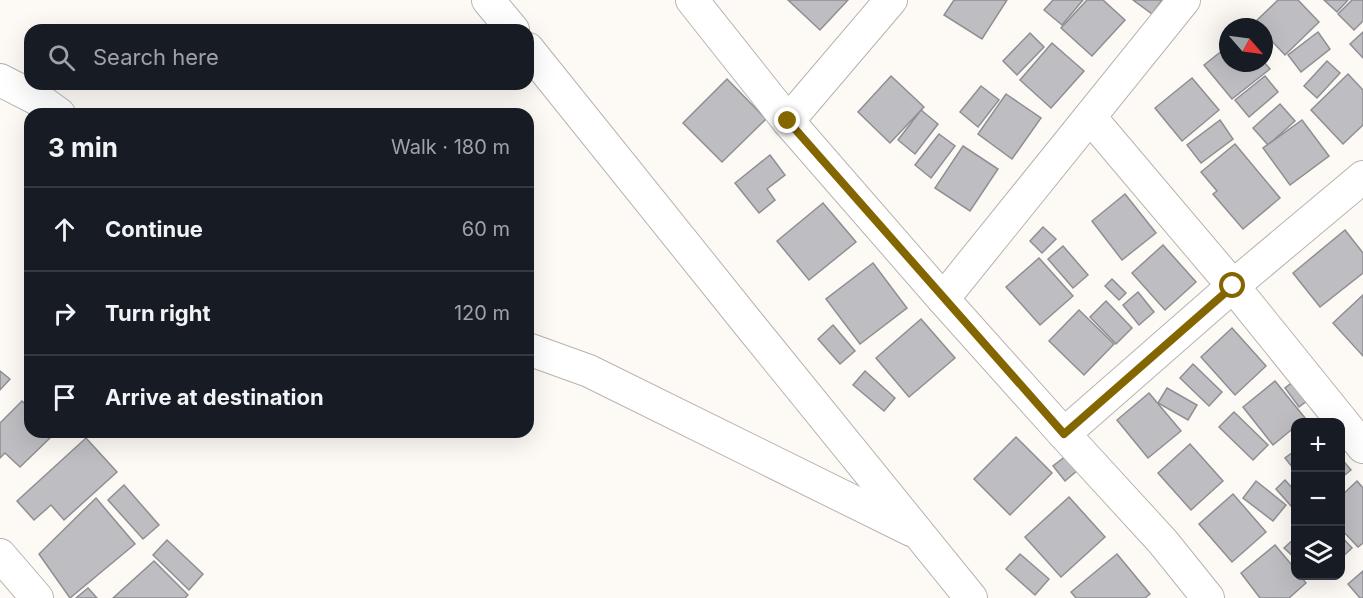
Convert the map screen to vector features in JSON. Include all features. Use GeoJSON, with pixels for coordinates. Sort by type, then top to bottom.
{"type":"FeatureCollection","features":[{"type":"Feature","properties":{"kind":"street"},"geometry":{"type":"LineString","coordinates":[[488,0],[508,24]]}},
{"type":"Feature","properties":{"kind":"street"},"geometry":{"type":"LineString","coordinates":[[692,0],[788,121],[943,299],[1163,542],[1208,598]]}},
{"type":"Feature","properties":{"kind":"street"},"geometry":{"type":"LineString","coordinates":[[788,121],[891,0]]}},
{"type":"Feature","properties":{"kind":"street"},"geometry":{"type":"LineString","coordinates":[[943,299],[1184,0]]}},
{"type":"Feature","properties":{"kind":"street"},"geometry":{"type":"LineString","coordinates":[[534,56],[971,598]]}},
{"type":"Feature","properties":{"kind":"street"},"geometry":{"type":"LineString","coordinates":[[0,80],[51,108]]}},
{"type":"Feature","properties":{"kind":"street"},"geometry":{"type":"LineString","coordinates":[[1090,117],[1233,286],[1363,447]]}},
{"type":"Feature","properties":{"kind":"street"},"geometry":{"type":"LineString","coordinates":[[1064,434],[1233,286],[1363,177]]}},
{"type":"Feature","properties":{"kind":"street"},"geometry":{"type":"LineString","coordinates":[[534,351],[589,371],[919,534]]}},
{"type":"Feature","properties":{"kind":"street"},"geometry":{"type":"LineString","coordinates":[[0,555],[37,598]]}},
{"type":"Feature","properties":{"kind":"building"},"geometry":{"type":"Polygon","coordinates":[[[788,0],[848,0],[820,30],[788,0]]]}},
{"type":"Feature","properties":{"kind":"building"},"geometry":{"type":"Polygon","coordinates":[[[954,0],[1007,0],[982,39],[944,15],[954,0]]]}},
{"type":"Feature","properties":{"kind":"building"},"geometry":{"type":"Polygon","coordinates":[[[1053,0],[1083,0],[1062,25],[1044,10],[1053,0]]]}},
{"type":"Feature","properties":{"kind":"building"},"geometry":{"type":"Polygon","coordinates":[[[1087,0],[1103,0],[1125,20],[1092,56],[1061,28],[1087,0]]]}},
{"type":"Feature","properties":{"kind":"building"},"geometry":{"type":"Polygon","coordinates":[[[1133,0],[1162,0],[1152,14],[1133,0]]]}},
{"type":"Feature","properties":{"kind":"building"},"geometry":{"type":"Polygon","coordinates":[[[1278,0],[1298,0],[1319,22],[1285,55],[1273,42],[1273,18],[1259,18],[1278,0]]]}},
{"type":"Feature","properties":{"kind":"building"},"geometry":{"type":"Polygon","coordinates":[[[1324,0],[1348,0],[1337,12],[1324,0]]]}},
{"type":"Feature","properties":{"kind":"building"},"geometry":{"type":"Polygon","coordinates":[[[1352,0],[1363,0],[1363,21],[1354,30],[1338,14],[1352,0]]]}},
{"type":"Feature","properties":{"kind":"building"},"geometry":{"type":"Polygon","coordinates":[[[1318,32],[1330,49],[1301,72],[1288,55],[1318,32]]]}},
{"type":"Feature","properties":{"kind":"building"},"geometry":{"type":"Polygon","coordinates":[[[1363,32],[1363,58],[1350,44],[1363,32]]]}},
{"type":"Feature","properties":{"kind":"building"},"geometry":{"type":"Polygon","coordinates":[[[1030,33],[1044,47],[1017,75],[1003,61],[1030,33]]]}},
{"type":"Feature","properties":{"kind":"building"},"geometry":{"type":"Polygon","coordinates":[[[1052,43],[1084,71],[1051,108],[1020,80],[1052,43]]]}},
{"type":"Feature","properties":{"kind":"building"},"geometry":{"type":"Polygon","coordinates":[[[1219,53],[1219,72],[1266,72],[1232,99],[1204,65],[1219,53]]]}},
{"type":"Feature","properties":{"kind":"building"},"geometry":{"type":"Polygon","coordinates":[[[1327,61],[1340,73],[1317,98],[1304,86],[1327,61]]]}},
{"type":"Feature","properties":{"kind":"building"},"geometry":{"type":"Polygon","coordinates":[[[1348,74],[1363,90],[1363,125],[1343,144],[1311,110],[1348,74]]]}},
{"type":"Feature","properties":{"kind":"building"},"geometry":{"type":"Polygon","coordinates":[[[891,76],[924,107],[890,143],[858,112],[891,76]]]}},
{"type":"Feature","properties":{"kind":"building"},"geometry":{"type":"Polygon","coordinates":[[[1265,76],[1278,92],[1249,117],[1235,100],[1265,76]]]}},
{"type":"Feature","properties":{"kind":"building"},"geometry":{"type":"Polygon","coordinates":[[[1192,78],[1219,110],[1182,141],[1155,108],[1192,78]]]}},
{"type":"Feature","properties":{"kind":"building"},"geometry":{"type":"Polygon","coordinates":[[[727,79],[766,119],[722,162],[683,123],[727,79]]]}},
{"type":"Feature","properties":{"kind":"building"},"geometry":{"type":"Polygon","coordinates":[[[981,86],[999,100],[978,127],[960,112],[981,86]]]}},
{"type":"Feature","properties":{"kind":"building"},"geometry":{"type":"Polygon","coordinates":[[[1006,94],[1041,118],[1012,159],[978,134],[1006,94]]]}},
{"type":"Feature","properties":{"kind":"building"},"geometry":{"type":"Polygon","coordinates":[[[1280,104],[1295,121],[1268,145],[1253,128],[1280,104]]]}},
{"type":"Feature","properties":{"kind":"building"},"geometry":{"type":"Polygon","coordinates":[[[921,110],[938,124],[915,154],[898,140],[921,110]]]}},
{"type":"Feature","properties":{"kind":"building"},"geometry":{"type":"Polygon","coordinates":[[[1220,120],[1233,139],[1201,163],[1187,145],[1220,120]]]}},
{"type":"Feature","properties":{"kind":"building"},"geometry":{"type":"Polygon","coordinates":[[[1302,120],[1329,156],[1290,185],[1263,148],[1302,120]]]}},
{"type":"Feature","properties":{"kind":"building"},"geometry":{"type":"Polygon","coordinates":[[[939,134],[955,146],[931,178],[915,165],[939,134]]]}},
{"type":"Feature","properties":{"kind":"building"},"geometry":{"type":"Polygon","coordinates":[[[1235,144],[1280,198],[1243,229],[1213,194],[1217,191],[1201,172],[1235,144]]]}},
{"type":"Feature","properties":{"kind":"building"},"geometry":{"type":"Polygon","coordinates":[[[963,146],[998,169],[970,211],[935,188],[963,146]]]}},
{"type":"Feature","properties":{"kind":"building"},"geometry":{"type":"Polygon","coordinates":[[[770,155],[785,175],[767,189],[775,200],[759,213],[735,183],[770,155]]]}},
{"type":"Feature","properties":{"kind":"building"},"geometry":{"type":"Polygon","coordinates":[[[1125,194],[1156,233],[1122,260],[1092,221],[1125,194]]]}},
{"type":"Feature","properties":{"kind":"building"},"geometry":{"type":"Polygon","coordinates":[[[823,203],[856,242],[809,280],[777,241],[823,203]]]}},
{"type":"Feature","properties":{"kind":"building"},"geometry":{"type":"Polygon","coordinates":[[[1043,227],[1056,239],[1042,253],[1030,241],[1043,227]]]}},
{"type":"Feature","properties":{"kind":"building"},"geometry":{"type":"Polygon","coordinates":[[[1345,230],[1363,253],[1363,273],[1320,307],[1293,273],[1345,230]]]}},
{"type":"Feature","properties":{"kind":"building"},"geometry":{"type":"Polygon","coordinates":[[[1163,245],[1196,282],[1165,310],[1132,273],[1163,245]]]}},
{"type":"Feature","properties":{"kind":"building"},"geometry":{"type":"Polygon","coordinates":[[[1063,246],[1088,275],[1073,288],[1048,259],[1063,246]]]}},
{"type":"Feature","properties":{"kind":"building"},"geometry":{"type":"Polygon","coordinates":[[[1039,258],[1073,296],[1040,325],[1006,287],[1039,258]]]}},
{"type":"Feature","properties":{"kind":"building"},"geometry":{"type":"Polygon","coordinates":[[[873,263],[907,308],[860,344],[826,299],[873,263]]]}},
{"type":"Feature","properties":{"kind":"building"},"geometry":{"type":"Polygon","coordinates":[[[1112,279],[1126,293],[1119,300],[1105,286],[1112,279]]]}},
{"type":"Feature","properties":{"kind":"building"},"geometry":{"type":"Polygon","coordinates":[[[1138,292],[1154,312],[1139,325],[1123,305],[1138,292]]]}},
{"type":"Feature","properties":{"kind":"building"},"geometry":{"type":"Polygon","coordinates":[[[1363,295],[1363,356],[1333,323],[1363,295]]]}},
{"type":"Feature","properties":{"kind":"building"},"geometry":{"type":"Polygon","coordinates":[[[1106,301],[1132,328],[1116,344],[1090,317],[1106,301]]]}},
{"type":"Feature","properties":{"kind":"building"},"geometry":{"type":"Polygon","coordinates":[[[1079,310],[1114,344],[1084,375],[1049,341],[1079,310]]]}},
{"type":"Feature","properties":{"kind":"building"},"geometry":{"type":"Polygon","coordinates":[[[921,319],[955,358],[909,397],[876,358],[921,319]]]}},
{"type":"Feature","properties":{"kind":"building"},"geometry":{"type":"Polygon","coordinates":[[[833,325],[855,351],[840,364],[818,339],[833,325]]]}},
{"type":"Feature","properties":{"kind":"building"},"geometry":{"type":"Polygon","coordinates":[[[1232,328],[1266,366],[1235,395],[1201,357],[1232,328]]]}},
{"type":"Feature","properties":{"kind":"building"},"geometry":{"type":"Polygon","coordinates":[[[1193,364],[1222,392],[1209,406],[1180,378],[1193,364]]]}},
{"type":"Feature","properties":{"kind":"building"},"geometry":{"type":"Polygon","coordinates":[[[0,371],[10,379],[0,390],[0,371]]]}},
{"type":"Feature","properties":{"kind":"building"},"geometry":{"type":"Polygon","coordinates":[[[865,371],[895,398],[884,411],[853,385],[865,371]]]}},
{"type":"Feature","properties":{"kind":"building"},"geometry":{"type":"Polygon","coordinates":[[[1298,378],[1312,397],[1299,407],[1285,388],[1298,378]]]}},
{"type":"Feature","properties":{"kind":"building"},"geometry":{"type":"Polygon","coordinates":[[[1275,381],[1305,418],[1291,418],[1291,430],[1273,445],[1243,407],[1275,381]]]}},
{"type":"Feature","properties":{"kind":"building"},"geometry":{"type":"Polygon","coordinates":[[[1167,388],[1197,405],[1188,420],[1158,403],[1167,388]]]}},
{"type":"Feature","properties":{"kind":"building"},"geometry":{"type":"Polygon","coordinates":[[[1149,393],[1181,431],[1148,458],[1117,420],[1149,393]]]}},
{"type":"Feature","properties":{"kind":"building"},"geometry":{"type":"Polygon","coordinates":[[[22,401],[24,403],[24,438],[50,438],[20,467],[5,453],[0,458],[0,423],[22,401]]]}},
{"type":"Feature","properties":{"kind":"building"},"geometry":{"type":"Polygon","coordinates":[[[1234,412],[1268,445],[1253,460],[1219,427],[1234,412]]]}},
{"type":"Feature","properties":{"kind":"building"},"geometry":{"type":"Polygon","coordinates":[[[1016,437],[1052,473],[1010,515],[974,479],[1016,437]]]}},
{"type":"Feature","properties":{"kind":"building"},"geometry":{"type":"Polygon","coordinates":[[[86,438],[117,472],[64,520],[51,505],[34,520],[17,501],[86,438]]]}},
{"type":"Feature","properties":{"kind":"building"},"geometry":{"type":"Polygon","coordinates":[[[1190,444],[1223,481],[1191,510],[1158,473],[1190,444]]]}},
{"type":"Feature","properties":{"kind":"building"},"geometry":{"type":"Polygon","coordinates":[[[1291,454],[1291,466],[1285,458],[1291,454]]]}},
{"type":"Feature","properties":{"kind":"building"},"geometry":{"type":"Polygon","coordinates":[[[1066,456],[1078,470],[1065,481],[1053,466],[1066,456]]]}},
{"type":"Feature","properties":{"kind":"building"},"geometry":{"type":"Polygon","coordinates":[[[1345,463],[1351,470],[1345,475],[1345,463]]]}},
{"type":"Feature","properties":{"kind":"building"},"geometry":{"type":"Polygon","coordinates":[[[1285,480],[1291,487],[1291,506],[1276,489],[1285,480]]]}},
{"type":"Feature","properties":{"kind":"building"},"geometry":{"type":"Polygon","coordinates":[[[1256,481],[1286,505],[1273,521],[1243,498],[1256,481]]]}},
{"type":"Feature","properties":{"kind":"building"},"geometry":{"type":"Polygon","coordinates":[[[1357,481],[1363,488],[1363,543],[1358,547],[1345,533],[1345,492],[1357,481]]]}},
{"type":"Feature","properties":{"kind":"building"},"geometry":{"type":"Polygon","coordinates":[[[124,485],[159,525],[143,539],[108,500],[124,485]]]}},
{"type":"Feature","properties":{"kind":"building"},"geometry":{"type":"Polygon","coordinates":[[[1233,494],[1266,532],[1232,562],[1199,524],[1233,494]]]}},
{"type":"Feature","properties":{"kind":"building"},"geometry":{"type":"Polygon","coordinates":[[[1069,497],[1105,537],[1061,577],[1025,537],[1069,497]]]}},
{"type":"Feature","properties":{"kind":"building"},"geometry":{"type":"Polygon","coordinates":[[[96,498],[135,544],[70,598],[39,554],[96,498]]]}},
{"type":"Feature","properties":{"kind":"building"},"geometry":{"type":"Polygon","coordinates":[[[167,540],[203,574],[189,590],[153,555],[167,540]]]}},
{"type":"Feature","properties":{"kind":"building"},"geometry":{"type":"Polygon","coordinates":[[[1345,540],[1352,548],[1345,554],[1345,540]]]}},
{"type":"Feature","properties":{"kind":"building"},"geometry":{"type":"Polygon","coordinates":[[[1291,542],[1291,554],[1284,548],[1291,542]]]}},
{"type":"Feature","properties":{"kind":"building"},"geometry":{"type":"Polygon","coordinates":[[[1275,545],[1291,564],[1291,580],[1303,580],[1306,583],[1289,598],[1260,598],[1241,573],[1275,545]]]}},
{"type":"Feature","properties":{"kind":"building"},"geometry":{"type":"Polygon","coordinates":[[[1020,554],[1049,579],[1035,595],[1006,569],[1020,554]]]}},
{"type":"Feature","properties":{"kind":"building"},"geometry":{"type":"Polygon","coordinates":[[[1117,554],[1150,594],[1145,598],[1076,598],[1071,592],[1117,554]]]}},
{"type":"Feature","properties":{"kind":"building"},"geometry":{"type":"Polygon","coordinates":[[[154,561],[188,595],[185,598],[113,598],[154,561]]]}},
{"type":"Feature","properties":{"kind":"building"},"geometry":{"type":"Polygon","coordinates":[[[1363,571],[1363,598],[1360,598],[1348,584],[1363,571]]]}},
{"type":"Feature","properties":{"kind":"building"},"geometry":{"type":"Polygon","coordinates":[[[88,588],[97,598],[76,598],[88,588]]]}},
{"type":"Feature","properties":{"kind":"route"},"geometry":{"type":"LineString","coordinates":[[788,121],[1064,434],[1233,286]]}}]}
